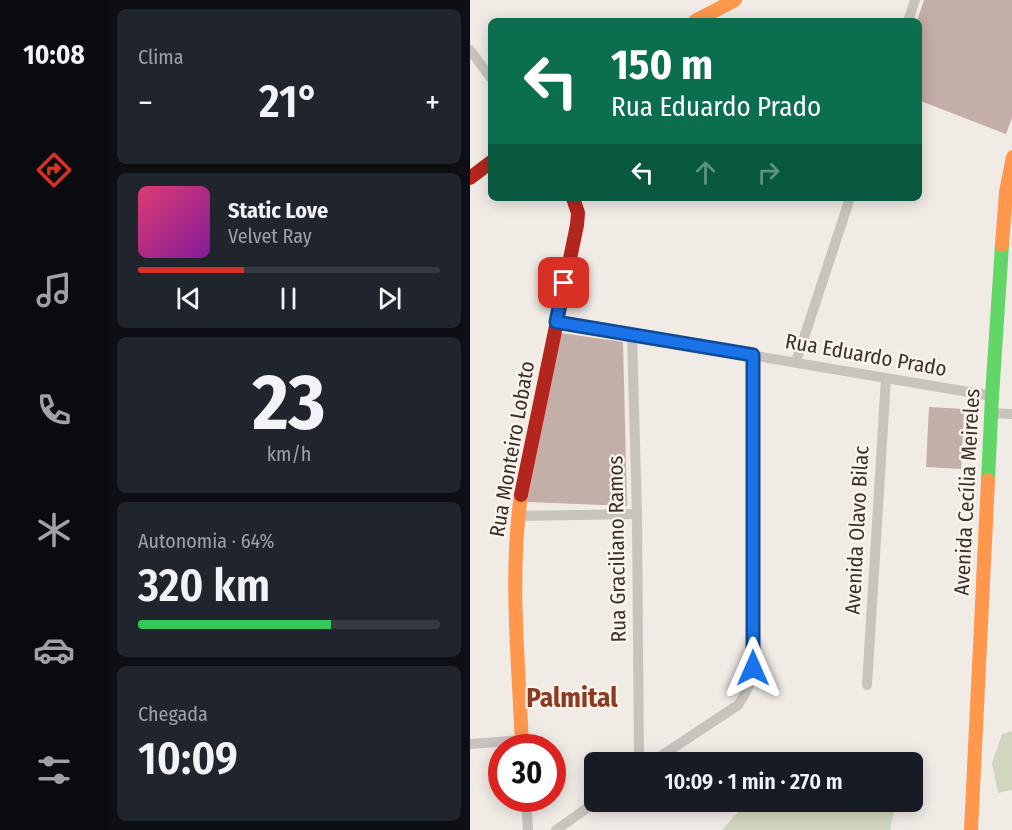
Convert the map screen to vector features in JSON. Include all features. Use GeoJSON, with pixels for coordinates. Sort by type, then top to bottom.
{"type":"FeatureCollection","features":[{"type":"Feature","properties":{"kind":"main road"},"geometry":{"type":"LineString","coordinates":[[701,18],[735,0]]}},
{"type":"Feature","properties":{"kind":"main road","name":"Avenida Cecília Meireles"},"geometry":{"type":"LineString","coordinates":[[971,830],[991,412],[1006,192],[1013,157]]}},
{"type":"Feature","properties":{"kind":"main road"},"geometry":{"type":"LineString","coordinates":[[470,178],[488,164]]}},
{"type":"Feature","properties":{"kind":"main road","name":"Rua Monteiro Lobato"},"geometry":{"type":"LineString","coordinates":[[522,734],[515,581],[518,516],[523,481],[578,213],[574,201]]}},
{"type":"Feature","properties":{"kind":"street"},"geometry":{"type":"LineString","coordinates":[[909,18],[915,0]]}},
{"type":"Feature","properties":{"kind":"street"},"geometry":{"type":"LineString","coordinates":[[470,50],[488,74]]}},
{"type":"Feature","properties":{"kind":"street"},"geometry":{"type":"LineString","coordinates":[[796,362],[849,201]]}},
{"type":"Feature","properties":{"kind":"street","name":"Rua Eduardo Prado"},"geometry":{"type":"LineString","coordinates":[[556,322],[992,396]]}},
{"type":"Feature","properties":{"kind":"street","name":"Rua Graciliano Ramos"},"geometry":{"type":"LineString","coordinates":[[632,335],[639,752]]}},
{"type":"Feature","properties":{"kind":"street"},"geometry":{"type":"LineString","coordinates":[[667,752],[738,705],[746,695],[750,684],[753,668],[753,355]]}},
{"type":"Feature","properties":{"kind":"street","name":"Avenida Olavo Bilac"},"geometry":{"type":"LineString","coordinates":[[867,685],[886,378]]}},
{"type":"Feature","properties":{"kind":"street"},"geometry":{"type":"LineString","coordinates":[[991,412],[1013,414]]}},
{"type":"Feature","properties":{"kind":"street"},"geometry":{"type":"LineString","coordinates":[[518,516],[636,514]]}},
{"type":"Feature","properties":{"kind":"street"},"geometry":{"type":"LineString","coordinates":[[470,744],[488,744]]}},
{"type":"Feature","properties":{"kind":"street"},"geometry":{"type":"LineString","coordinates":[[556,830],[584,810]]}},
{"type":"Feature","properties":{"kind":"street"},"geometry":{"type":"LineString","coordinates":[[527,812],[528,830]]}},
{"type":"Feature","properties":{"kind":"green space"},"geometry":{"type":"Polygon","coordinates":[[[1012,731],[1012,790],[998,793],[992,763],[1002,734],[1012,731]]]}},
{"type":"Feature","properties":{"kind":"green space"},"geometry":{"type":"Polygon","coordinates":[[[738,812],[894,812],[890,830],[722,830],[738,812]]]}},
{"type":"Feature","properties":{"kind":"building"},"geometry":{"type":"Polygon","coordinates":[[[924,0],[1013,0],[1013,115],[1006,134],[922,102],[922,18],[918,18],[924,0]]]}},
{"type":"Feature","properties":{"kind":"building"},"geometry":{"type":"Polygon","coordinates":[[[561,333],[623,342],[627,506],[527,502],[561,333]]]}},
{"type":"Feature","properties":{"kind":"building"},"geometry":{"type":"Polygon","coordinates":[[[929,407],[964,409],[961,469],[926,467],[929,407]]]}},
{"type":"Feature","properties":{"kind":"traffic: fast"},"geometry":{"type":"LineString","coordinates":[[988,480],[1002,245]]}},
{"type":"Feature","properties":{"kind":"traffic: slow"},"geometry":{"type":"LineString","coordinates":[[701,18],[735,0]]}},
{"type":"Feature","properties":{"kind":"traffic: slow"},"geometry":{"type":"LineString","coordinates":[[1002,245],[1006,192],[1013,157]]}},
{"type":"Feature","properties":{"kind":"traffic: slow"},"geometry":{"type":"LineString","coordinates":[[971,830],[988,480]]}},
{"type":"Feature","properties":{"kind":"traffic: slow"},"geometry":{"type":"LineString","coordinates":[[521,495],[517,526],[515,589],[521,734]]}},
{"type":"Feature","properties":{"kind":"traffic: jam"},"geometry":{"type":"LineString","coordinates":[[470,178],[488,164]]}},
{"type":"Feature","properties":{"kind":"traffic: jam"},"geometry":{"type":"LineString","coordinates":[[521,495],[577,225],[578,213],[574,201]]}},
{"type":"Feature","properties":{"kind":"district","name":"Palmital"},"geometry":{"type":"Point","coordinates":[572,698]}},
{"type":"Feature","properties":{"kind":"route"},"geometry":{"type":"LineString","coordinates":[[564,283],[556,322],[753,355],[753,668]]}}]}
